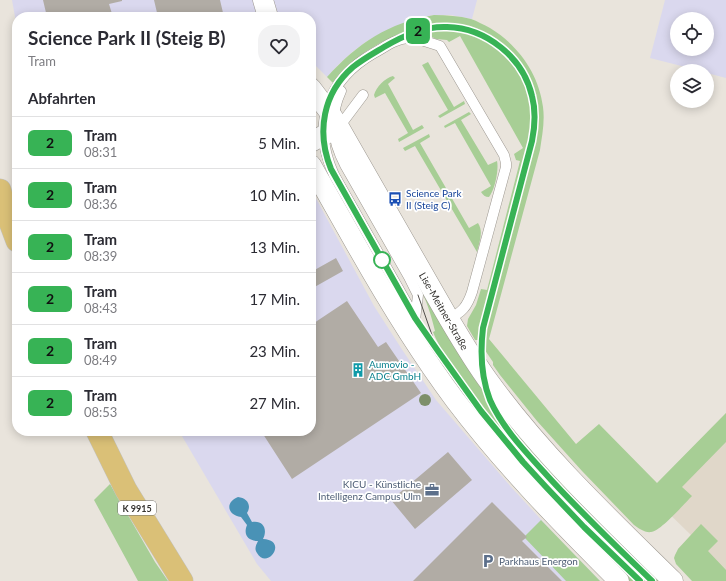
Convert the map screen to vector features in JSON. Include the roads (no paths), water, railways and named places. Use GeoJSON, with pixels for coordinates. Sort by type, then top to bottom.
{"type":"FeatureCollection","features":[{"type":"Feature","properties":{"kind":"main road"},"geometry":{"type":"LineString","coordinates":[[0,190],[12,228]]}},
{"type":"Feature","properties":{"kind":"main road","name":"K 9915"},"geometry":{"type":"LineString","coordinates":[[99,436],[126,490],[182,581]]}},
{"type":"Feature","properties":{"kind":"street"},"geometry":{"type":"LineString","coordinates":[[263,0],[267,12]]}},
{"type":"Feature","properties":{"kind":"street","name":"Lise-Meitner-Straße"},"geometry":{"type":"LineString","coordinates":[[316,104],[324,130],[498,395],[584,493],[673,581]]}},
{"type":"Feature","properties":{"kind":"street"},"geometry":{"type":"LineString","coordinates":[[316,174],[387,299],[413,340],[455,400],[515,474],[619,581]]}},
{"type":"Feature","properties":{"kind":"lane"},"geometry":{"type":"LineString","coordinates":[[415,318],[334,175],[326,154],[324,130],[340,92],[360,65],[380,49],[396,41],[408,38],[440,46],[504,155],[506,163],[471,296],[464,308],[449,319]]}},
{"type":"Feature","properties":{"kind":"lane"},"geometry":{"type":"LineString","coordinates":[[324,130],[363,94]]}},
{"type":"Feature","properties":{"kind":"lane"},"geometry":{"type":"LineString","coordinates":[[324,130],[335,141],[338,152],[345,165],[405,269],[418,295],[413,340]]}},
{"type":"Feature","properties":{"kind":"water"},"geometry":{"type":"Polygon","coordinates":[[[238,497],[248,502],[249,507],[247,513],[252,522],[259,522],[264,526],[265,532],[263,539],[271,541],[274,544],[274,553],[266,559],[261,558],[256,552],[255,548],[258,541],[254,541],[247,537],[247,525],[241,517],[236,516],[230,511],[229,508],[231,502],[238,497]]]}},
{"type":"Feature","properties":{"kind":"tram line","name":"2"},"geometry":{"type":"LineString","coordinates":[[640,581],[584,527],[523,462],[463,387],[415,318],[331,169],[326,154],[323,130],[328,104],[336,87],[347,73],[358,63],[408,35],[423,30],[446,27],[459,28],[475,32],[489,39],[507,52],[522,70],[527,80],[534,105],[534,129],[483,328],[481,354],[484,382],[498,416],[508,431],[552,482],[652,581]]}},
{"type":"Feature","properties":{"kind":"tram line"},"geometry":{"type":"LineString","coordinates":[[392,43],[416,32],[434,28],[457,28],[472,31],[486,37],[510,56],[527,81],[534,107],[534,130],[483,328],[482,356],[485,383],[490,400],[495,410],[507,429],[521,446],[596,527],[652,581]]}},
{"type":"Feature","properties":{"kind":"tram line"},"geometry":{"type":"LineString","coordinates":[[418,295],[433,338]]}},
{"type":"Feature","properties":{"kind":"tram line"},"geometry":{"type":"LineString","coordinates":[[415,318],[470,396],[515,453],[584,527],[640,581]]}},
{"type":"Feature","properties":{"kind":"place","name":"Science Park II (Steig C)"},"geometry":{"type":"Point","coordinates":[395,199]}},
{"type":"Feature","properties":{"kind":"place","name":"Aumovio - ADC GmbH"},"geometry":{"type":"Point","coordinates":[358,370]}},
{"type":"Feature","properties":{"kind":"place","name":"KICU - Künstliche Intelligenz Campus Ulm"},"geometry":{"type":"Point","coordinates":[432,490]}},
{"type":"Feature","properties":{"kind":"place","name":"Parkhaus Energon"},"geometry":{"type":"Point","coordinates":[488,561]}}]}
